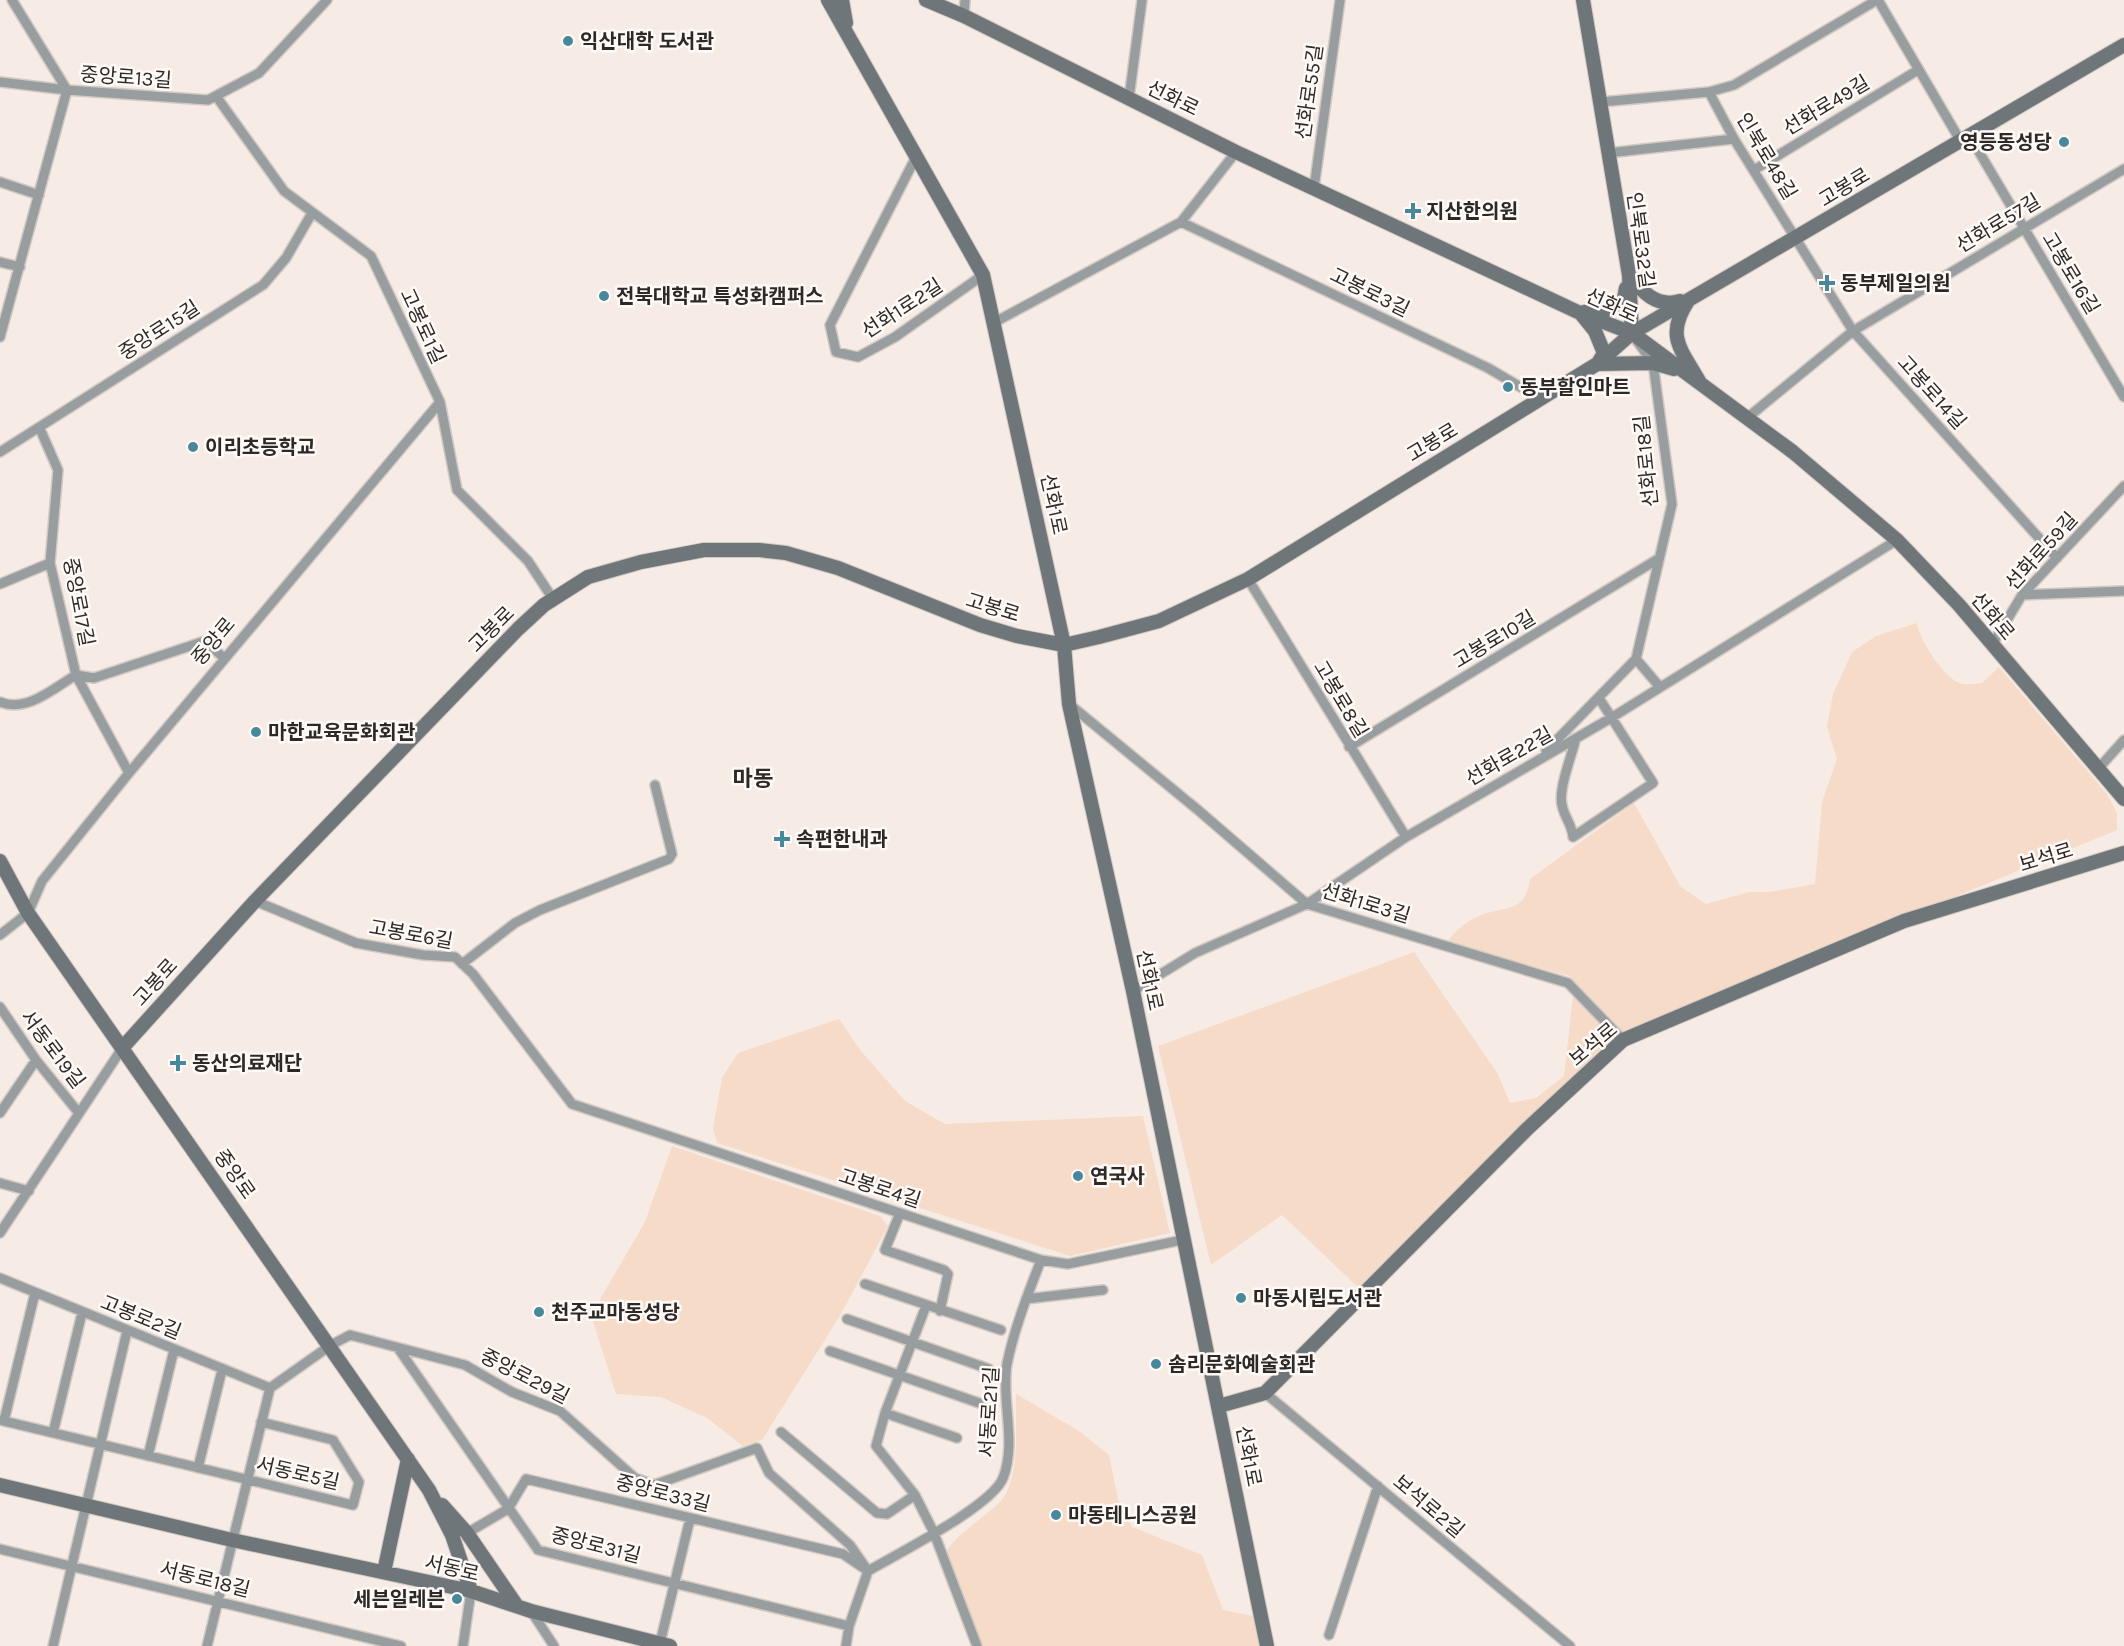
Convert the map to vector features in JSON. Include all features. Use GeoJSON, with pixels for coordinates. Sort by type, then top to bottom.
{"type":"FeatureCollection","features":[{"type":"Feature","properties":{"kind":"street"},"geometry":{"type":"LineString","coordinates":[[12,0],[67,90]]}},
{"type":"Feature","properties":{"kind":"street","name":"중앙로13길"},"geometry":{"type":"LineString","coordinates":[[0,337],[67,90],[208,100],[259,73],[327,0]]}},
{"type":"Feature","properties":{"kind":"street","name":"선화1로"},"geometry":{"type":"LineString","coordinates":[[828,0],[983,275],[1064,645],[1069,704],[1133,991],[1182,1240],[1219,1406],[1267,1646]]}},
{"type":"Feature","properties":{"kind":"street"},"geometry":{"type":"LineString","coordinates":[[842,0],[848,34]]}},
{"type":"Feature","properties":{"kind":"street","name":"선화로"},"geometry":{"type":"LineString","coordinates":[[926,0],[964,16],[1236,152],[1580,313],[1632,333],[1792,452],[1897,540],[1924,566],[2124,799]]}},
{"type":"Feature","properties":{"kind":"street"},"geometry":{"type":"LineString","coordinates":[[964,16],[965,0]]}},
{"type":"Feature","properties":{"kind":"street"},"geometry":{"type":"LineString","coordinates":[[1129,98],[1142,0]]}},
{"type":"Feature","properties":{"kind":"street","name":"선화로55길"},"geometry":{"type":"LineString","coordinates":[[1314,188],[1340,0]]}},
{"type":"Feature","properties":{"kind":"street","name":"인북로32길"},"geometry":{"type":"LineString","coordinates":[[1583,0],[1629,274],[1632,333]]}},
{"type":"Feature","properties":{"kind":"street"},"geometry":{"type":"LineString","coordinates":[[1601,102],[1709,92],[1734,85],[1877,0],[1918,70],[1965,138]]}},
{"type":"Feature","properties":{"kind":"street","name":"고봉로"},"geometry":{"type":"LineString","coordinates":[[0,1233],[123,1047],[255,901],[518,628],[554,599],[588,577],[641,562],[704,550],[759,550],[786,553],[838,568],[980,625],[1064,645],[1160,621],[1248,579],[1597,364],[1632,333],[2124,46]]}},
{"type":"Feature","properties":{"kind":"street","name":"선화로49길"},"geometry":{"type":"LineString","coordinates":[[1754,170],[1918,70]]}},
{"type":"Feature","properties":{"kind":"street"},"geometry":{"type":"LineString","coordinates":[[0,82],[67,90]]}},
{"type":"Feature","properties":{"kind":"street","name":"인북로48길"},"geometry":{"type":"LineString","coordinates":[[1709,92],[1734,140],[1796,238]]}},
{"type":"Feature","properties":{"kind":"street","name":"고봉로1길"},"geometry":{"type":"LineString","coordinates":[[216,96],[284,191],[371,256],[440,402],[457,490],[528,561],[554,599]]}},
{"type":"Feature","properties":{"kind":"street","name":"고봉로16길"},"geometry":{"type":"LineString","coordinates":[[1965,138],[2024,229],[2124,397]]}},
{"type":"Feature","properties":{"kind":"street"},"geometry":{"type":"LineString","coordinates":[[1608,153],[1734,140]]}},
{"type":"Feature","properties":{"kind":"street"},"geometry":{"type":"LineString","coordinates":[[995,322],[1181,222],[1236,152]]}},
{"type":"Feature","properties":{"kind":"street","name":"선화1로2길"},"geometry":{"type":"LineString","coordinates":[[916,157],[830,325],[836,352],[858,357],[895,337],[983,275]]}},
{"type":"Feature","properties":{"kind":"street","name":"선화로57길"},"geometry":{"type":"LineString","coordinates":[[1748,418],[1853,331],[2124,169]]}},
{"type":"Feature","properties":{"kind":"street"},"geometry":{"type":"LineString","coordinates":[[0,182],[39,195]]}},
{"type":"Feature","properties":{"kind":"street","name":"중앙로15길"},"geometry":{"type":"LineString","coordinates":[[0,452],[40,429],[263,285],[286,258],[312,213]]}},
{"type":"Feature","properties":{"kind":"street","name":"고봉로3길"},"geometry":{"type":"LineString","coordinates":[[1181,222],[1488,368],[1541,399]]}},
{"type":"Feature","properties":{"kind":"street","name":"고봉로14길"},"geometry":{"type":"LineString","coordinates":[[1796,238],[1853,331],[2057,558]]}},
{"type":"Feature","properties":{"kind":"street"},"geometry":{"type":"LineString","coordinates":[[0,262],[20,267]]}},
{"type":"Feature","properties":{"kind":"street"},"geometry":{"type":"LineString","coordinates":[[1629,274],[1643,294],[1669,305],[1689,299]]}},
{"type":"Feature","properties":{"kind":"street"},"geometry":{"type":"LineString","coordinates":[[1597,364],[1604,353],[1602,343],[1580,313],[1614,309],[1623,303],[1629,274]]}},
{"type":"Feature","properties":{"kind":"street"},"geometry":{"type":"LineString","coordinates":[[1689,299],[1677,318],[1676,333],[1679,345],[1702,385]]}},
{"type":"Feature","properties":{"kind":"street","name":"선화로18길"},"geometry":{"type":"LineString","coordinates":[[1632,333],[1653,363],[1672,504],[1636,660]]}},
{"type":"Feature","properties":{"kind":"street"},"geometry":{"type":"LineString","coordinates":[[1597,364],[1653,363],[1669,366],[1702,385]]}},
{"type":"Feature","properties":{"kind":"street","name":"중앙로"},"geometry":{"type":"LineString","coordinates":[[28,913],[42,881],[129,773],[440,402]]}},
{"type":"Feature","properties":{"kind":"street","name":"중앙로17길"},"geometry":{"type":"LineString","coordinates":[[40,429],[58,470],[50,564],[76,675],[129,773]]}},
{"type":"Feature","properties":{"kind":"street","name":"선화로59길"},"geometry":{"type":"LineString","coordinates":[[1992,645],[2022,595],[2124,486]]}},
{"type":"Feature","properties":{"kind":"street","name":"선화로22길"},"geometry":{"type":"LineString","coordinates":[[1133,991],[1195,953],[1307,904],[1406,837],[1540,757],[1611,718],[1659,686],[1897,540]]}},
{"type":"Feature","properties":{"kind":"street","name":"고봉로10길"},"geometry":{"type":"LineString","coordinates":[[1349,747],[1658,559]]}},
{"type":"Feature","properties":{"kind":"street"},"geometry":{"type":"LineString","coordinates":[[0,584],[50,564]]}},
{"type":"Feature","properties":{"kind":"street","name":"고봉로8길"},"geometry":{"type":"LineString","coordinates":[[1248,579],[1406,837]]}},
{"type":"Feature","properties":{"kind":"street"},"geometry":{"type":"LineString","coordinates":[[2022,595],[2124,591]]}},
{"type":"Feature","properties":{"kind":"street"},"geometry":{"type":"LineString","coordinates":[[0,702],[15,706],[26,704],[76,675],[94,678],[205,641],[224,658]]}},
{"type":"Feature","properties":{"kind":"street"},"geometry":{"type":"LineString","coordinates":[[1540,757],[1636,660],[1659,686]]}},
{"type":"Feature","properties":{"kind":"street"},"geometry":{"type":"LineString","coordinates":[[1576,738],[1562,791],[1562,805],[1572,824],[1574,837],[1653,783],[1599,698]]}},
{"type":"Feature","properties":{"kind":"street","name":"선화1로3길"},"geometry":{"type":"LineString","coordinates":[[1069,704],[1198,810],[1307,904],[1568,983],[1623,1040]]}},
{"type":"Feature","properties":{"kind":"street"},"geometry":{"type":"LineString","coordinates":[[2097,770],[2124,740]]}},
{"type":"Feature","properties":{"kind":"street"},"geometry":{"type":"LineString","coordinates":[[462,964],[515,923],[540,910],[669,859],[672,854],[655,785]]}},
{"type":"Feature","properties":{"kind":"street","name":"보석로"},"geometry":{"type":"LineString","coordinates":[[1219,1406],[1265,1393],[1527,1129],[1623,1040],[1904,921],[2124,853]]}},
{"type":"Feature","properties":{"kind":"street","name":"중앙로"},"geometry":{"type":"LineString","coordinates":[[0,861],[28,913],[429,1490],[452,1535],[471,1591]]}},
{"type":"Feature","properties":{"kind":"street","name":"고봉로6길"},"geometry":{"type":"LineString","coordinates":[[255,901],[356,943],[423,955],[455,957],[572,1104]]}},
{"type":"Feature","properties":{"kind":"street"},"geometry":{"type":"LineString","coordinates":[[0,935],[28,913]]}},
{"type":"Feature","properties":{"kind":"street","name":"서동로19길"},"geometry":{"type":"LineString","coordinates":[[1,1010],[36,1060],[78,1112]]}},
{"type":"Feature","properties":{"kind":"street"},"geometry":{"type":"LineString","coordinates":[[0,1113],[36,1060]]}},
{"type":"Feature","properties":{"kind":"street","name":"고봉로4길"},"geometry":{"type":"LineString","coordinates":[[572,1104],[1041,1260],[1068,1263],[1182,1240]]}},
{"type":"Feature","properties":{"kind":"street"},"geometry":{"type":"LineString","coordinates":[[0,1183],[29,1191]]}},
{"type":"Feature","properties":{"kind":"street"},"geometry":{"type":"LineString","coordinates":[[900,1213],[885,1250],[944,1270],[948,1274],[940,1311]]}},
{"type":"Feature","properties":{"kind":"street","name":"서동로21길"},"geometry":{"type":"LineString","coordinates":[[868,1571],[973,1510],[1002,1480],[1009,1445],[1007,1366],[1026,1299],[1041,1260]]}},
{"type":"Feature","properties":{"kind":"street","name":"고봉로2길"},"geometry":{"type":"LineString","coordinates":[[0,1278],[270,1388]]}},
{"type":"Feature","properties":{"kind":"street"},"geometry":{"type":"LineString","coordinates":[[865,1284],[1001,1330]]}},
{"type":"Feature","properties":{"kind":"street"},"geometry":{"type":"LineString","coordinates":[[1026,1299],[1103,1290]]}},
{"type":"Feature","properties":{"kind":"street","name":"서동로5길"},"geometry":{"type":"LineString","coordinates":[[35,1293],[2,1421],[353,1505],[359,1482],[333,1440],[261,1422]]}},
{"type":"Feature","properties":{"kind":"street"},"geometry":{"type":"LineString","coordinates":[[926,1306],[885,1413],[877,1450],[915,1495],[934,1533],[977,1646]]}},
{"type":"Feature","properties":{"kind":"street"},"geometry":{"type":"LineString","coordinates":[[53,1433],[82,1313]]}},
{"type":"Feature","properties":{"kind":"street"},"geometry":{"type":"LineString","coordinates":[[847,1319],[989,1369]]}},
{"type":"Feature","properties":{"kind":"street"},"geometry":{"type":"LineString","coordinates":[[53,1646],[74,1565],[127,1331]]}},
{"type":"Feature","properties":{"kind":"street","name":"중앙로29길"},"geometry":{"type":"LineString","coordinates":[[331,1346],[350,1335],[465,1365],[512,1392],[560,1411],[635,1478],[654,1485],[757,1448],[769,1473],[850,1545],[868,1571]]}},
{"type":"Feature","properties":{"kind":"street"},"geometry":{"type":"LineString","coordinates":[[207,1646],[270,1388],[331,1346]]}},
{"type":"Feature","properties":{"kind":"street","name":"중앙로31길"},"geometry":{"type":"LineString","coordinates":[[398,1348],[538,1550],[849,1626]]}},
{"type":"Feature","properties":{"kind":"street"},"geometry":{"type":"LineString","coordinates":[[148,1456],[174,1350]]}},
{"type":"Feature","properties":{"kind":"street"},"geometry":{"type":"LineString","coordinates":[[830,1351],[898,1377],[982,1404]]}},
{"type":"Feature","properties":{"kind":"street"},"geometry":{"type":"LineString","coordinates":[[198,1468],[222,1370]]}},
{"type":"Feature","properties":{"kind":"street","name":"보석로2길"},"geometry":{"type":"LineString","coordinates":[[1265,1393],[1570,1646]]}},
{"type":"Feature","properties":{"kind":"street"},"geometry":{"type":"LineString","coordinates":[[885,1413],[957,1438]]}},
{"type":"Feature","properties":{"kind":"street"},"geometry":{"type":"LineString","coordinates":[[781,1432],[877,1513],[887,1514],[915,1495]]}},
{"type":"Feature","properties":{"kind":"street"},"geometry":{"type":"LineString","coordinates":[[384,1572],[408,1459]]}},
{"type":"Feature","properties":{"kind":"street","name":"중앙로33길"},"geometry":{"type":"LineString","coordinates":[[467,1533],[508,1509],[526,1479],[843,1554],[868,1571]]}},
{"type":"Feature","properties":{"kind":"street","name":"서동로"},"geometry":{"type":"LineString","coordinates":[[0,1485],[232,1540],[471,1591],[524,1609],[665,1645],[674,1583],[690,1519]]}},
{"type":"Feature","properties":{"kind":"street"},"geometry":{"type":"LineString","coordinates":[[1329,1635],[1378,1486]]}},
{"type":"Feature","properties":{"kind":"street"},"geometry":{"type":"LineString","coordinates":[[429,1490],[467,1533],[554,1646]]}},
{"type":"Feature","properties":{"kind":"street","name":"서동로18길"},"geometry":{"type":"LineString","coordinates":[[0,1549],[74,1565],[402,1646]]}},
{"type":"Feature","properties":{"kind":"street"},"geometry":{"type":"LineString","coordinates":[[846,1646],[849,1626],[868,1571]]}},
{"type":"Feature","properties":{"kind":"street"},"geometry":{"type":"LineString","coordinates":[[463,1646],[471,1591]]}},
{"type":"Feature","properties":{"kind":"shaded area"},"geometry":{"type":"Polygon","coordinates":[[[1917,623],[1922,639],[1934,658],[1955,681],[1962,684],[1982,683],[1999,667],[2107,794],[2117,813],[2117,830],[1624,1033],[1570,976],[1447,943],[1457,931],[1474,918],[1518,904],[1527,890],[1530,879],[1634,803],[1681,887],[1706,904],[1749,892],[1770,892],[1815,884],[1822,802],[1837,759],[1827,727],[1833,694],[1852,652],[1876,636],[1917,623]]]}},
{"type":"Feature","properties":{"kind":"shaded area"},"geometry":{"type":"Polygon","coordinates":[[[1414,952],[1498,1074],[1510,1103],[1536,1098],[1564,1076],[1573,996],[1616,1041],[1362,1291],[1282,1215],[1211,1265],[1158,1046],[1414,952]]]}},
{"type":"Feature","properties":{"kind":"shaded area"},"geometry":{"type":"Polygon","coordinates":[[[839,1019],[861,1051],[905,1101],[945,1124],[1143,1116],[1170,1233],[1070,1256],[717,1143],[713,1128],[722,1078],[738,1053],[839,1019]]]}},
{"type":"Feature","properties":{"kind":"shaded area"},"geometry":{"type":"Polygon","coordinates":[[[672,1146],[880,1216],[888,1226],[841,1314],[762,1440],[743,1446],[707,1418],[661,1397],[616,1394],[591,1315],[645,1222],[672,1146]]]}},
{"type":"Feature","properties":{"kind":"shaded area","name":"마동테니스공원"},"geometry":{"type":"Polygon","coordinates":[[[1016,1394],[1079,1431],[1109,1455],[1118,1499],[1132,1527],[1202,1555],[1223,1610],[1253,1616],[1259,1646],[983,1646],[946,1552],[1005,1495],[1014,1469],[1016,1394]]]}},
{"type":"Feature","properties":{"kind":"place","name":"익산대학 도서관"},"geometry":{"type":"Point","coordinates":[568,41]}},
{"type":"Feature","properties":{"kind":"place","name":"영등동성당"},"geometry":{"type":"Point","coordinates":[2064,142]}},
{"type":"Feature","properties":{"kind":"place","name":"지산한의원"},"geometry":{"type":"Point","coordinates":[1413,211]}},
{"type":"Feature","properties":{"kind":"place","name":"동부제일의원"},"geometry":{"type":"Point","coordinates":[1827,283]}},
{"type":"Feature","properties":{"kind":"place","name":"전북대학교 특성화캠퍼스"},"geometry":{"type":"Point","coordinates":[604,296]}},
{"type":"Feature","properties":{"kind":"place","name":"동부할인마트"},"geometry":{"type":"Point","coordinates":[1508,387]}},
{"type":"Feature","properties":{"kind":"place","name":"이리초등학교"},"geometry":{"type":"Point","coordinates":[193,447]}},
{"type":"Feature","properties":{"kind":"place","name":"마한교육문화회관"},"geometry":{"type":"Point","coordinates":[256,732]}},
{"type":"Feature","properties":{"kind":"place","name":"속편한내과"},"geometry":{"type":"Point","coordinates":[782,839]}},
{"type":"Feature","properties":{"kind":"place","name":"동산의료재단"},"geometry":{"type":"Point","coordinates":[178,1063]}},
{"type":"Feature","properties":{"kind":"place","name":"연국사"},"geometry":{"type":"Point","coordinates":[1078,1176]}},
{"type":"Feature","properties":{"kind":"place","name":"마동시립도서관"},"geometry":{"type":"Point","coordinates":[1241,1298]}},
{"type":"Feature","properties":{"kind":"place","name":"천주교마동성당"},"geometry":{"type":"Point","coordinates":[539,1312]}},
{"type":"Feature","properties":{"kind":"place","name":"솜리문화예술회관"},"geometry":{"type":"Point","coordinates":[1156,1364]}},
{"type":"Feature","properties":{"kind":"place","name":"마동테니스공원"},"geometry":{"type":"Point","coordinates":[1056,1515]}},
{"type":"Feature","properties":{"kind":"place","name":"세븐일레븐"},"geometry":{"type":"Point","coordinates":[457,1599]}},
{"type":"Feature","properties":{"kind":"district","name":"마동"},"geometry":{"type":"Point","coordinates":[753,778]}}]}
